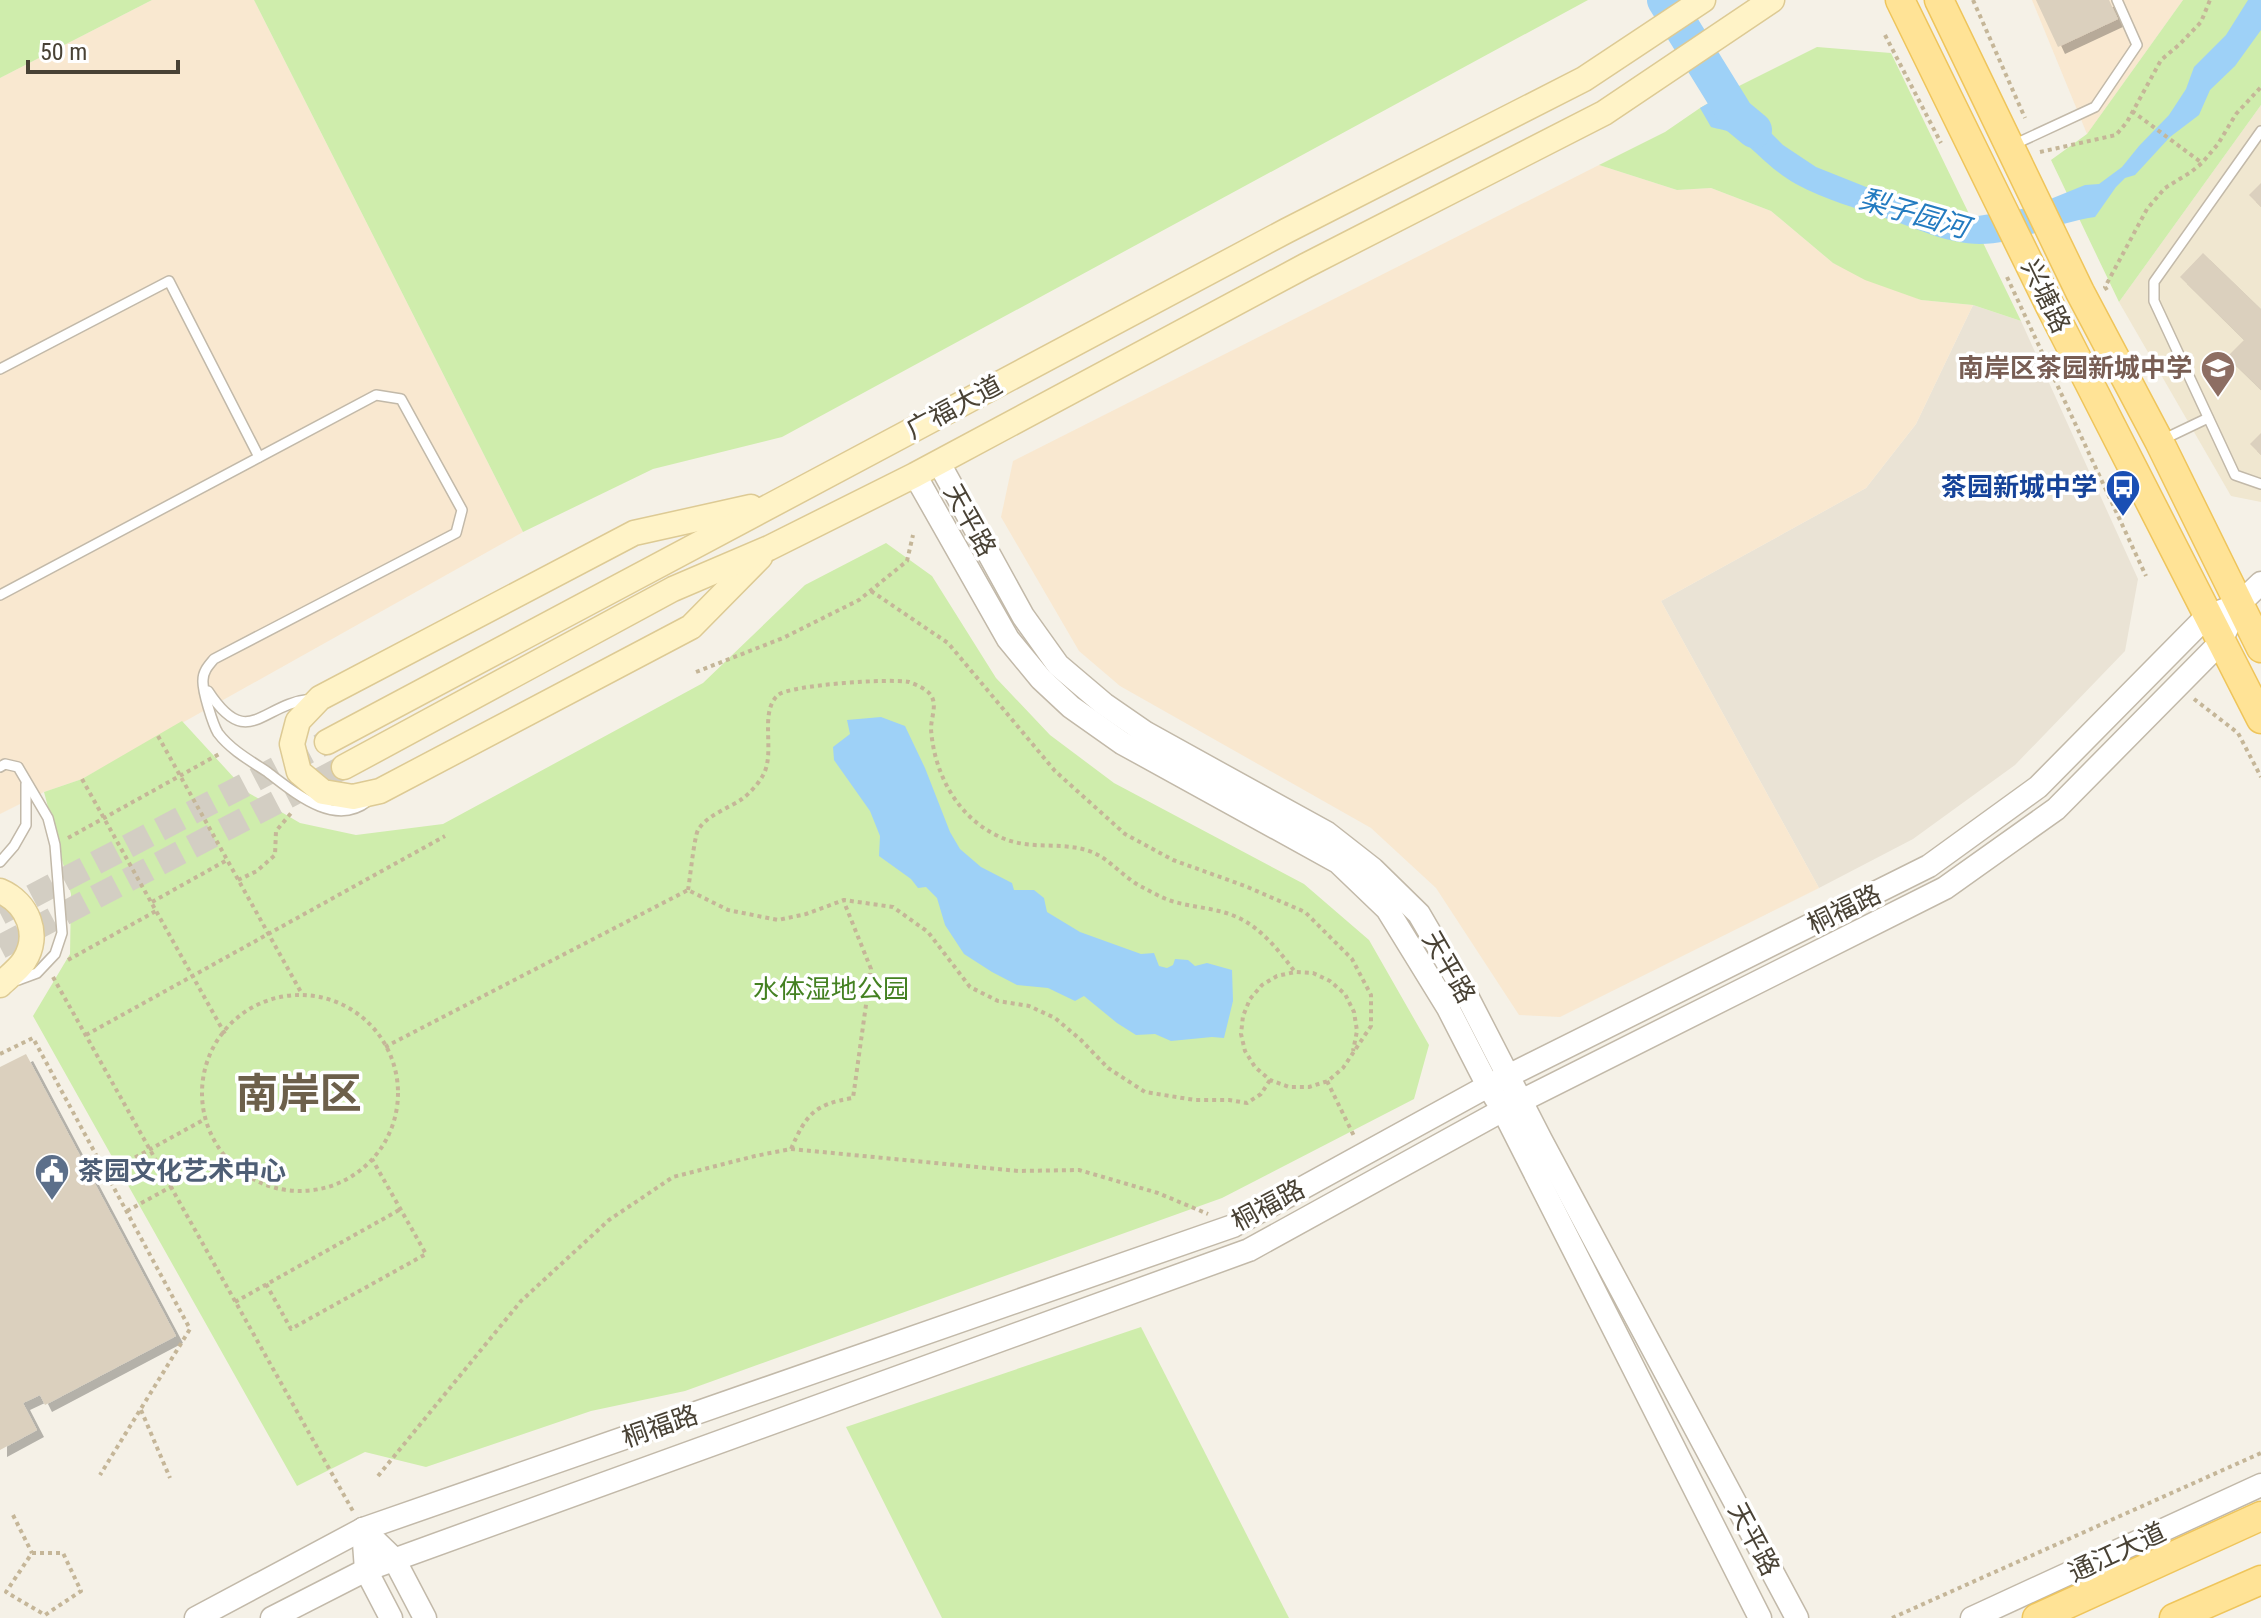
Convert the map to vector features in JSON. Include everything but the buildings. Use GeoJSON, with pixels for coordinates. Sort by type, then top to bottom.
{"type":"FeatureCollection","features":[{"type":"Feature","properties":{"kind":"main road","name":"广福大道"},"geometry":{"type":"LineString","coordinates":[[327,742],[1286,231],[1584,79],[1703,0]]}},
{"type":"Feature","properties":{"kind":"main road","name":"广福大道"},"geometry":{"type":"LineString","coordinates":[[344,767],[673,589],[769,548],[939,463],[1305,266],[1604,113],[1772,0]]}},
{"type":"Feature","properties":{"kind":"main road","name":"兴塘路"},"geometry":{"type":"LineString","coordinates":[[1887,0],[1982,165],[2038,311],[2261,719]]}},
{"type":"Feature","properties":{"kind":"main road","name":"兴塘路"},"geometry":{"type":"LineString","coordinates":[[1939,0],[2028,149],[2159,441],[2261,648]]}},
{"type":"Feature","properties":{"kind":"main road"},"geometry":{"type":"LineString","coordinates":[[769,548],[691,627],[380,791],[353,797],[323,792],[299,772],[292,744],[298,721],[320,698],[634,533],[777,501]]}},
{"type":"Feature","properties":{"kind":"main road"},"geometry":{"type":"LineString","coordinates":[[0,891],[27,912],[32,939],[23,962],[0,986]]}},
{"type":"Feature","properties":{"kind":"main road","name":"通江大道"},"geometry":{"type":"LineString","coordinates":[[2037,1618],[2261,1516]]}},
{"type":"Feature","properties":{"kind":"main road"},"geometry":{"type":"LineString","coordinates":[[2174,1618],[2261,1582]]}},
{"type":"Feature","properties":{"kind":"street","name":"天平路"},"geometry":{"type":"LineString","coordinates":[[939,463],[1023,616],[1058,665],[1104,704],[1146,733],[1327,833],[1373,869],[1419,914],[1468,998],[1498,1082]]}},
{"type":"Feature","properties":{"kind":"street","name":"天平路"},"geometry":{"type":"LineString","coordinates":[[915,475],[1008,639],[1041,679],[1071,707],[1122,743],[1338,862],[1387,909],[1498,1082],[1797,1618]]}},
{"type":"Feature","properties":{"kind":"street","name":"桐福路"},"geometry":{"type":"LineString","coordinates":[[272,1618],[394,1559],[1249,1250],[1511,1106],[1945,888],[2056,809],[2220,643],[2238,605],[2261,583]]}},
{"type":"Feature","properties":{"kind":"street","name":"桐福路"},"geometry":{"type":"LineString","coordinates":[[196,1618],[363,1529],[1233,1226],[1498,1082],[1929,866],[2038,787],[2207,616],[2238,605]]}},
{"type":"Feature","properties":{"kind":"street","name":"天平路"},"geometry":{"type":"LineString","coordinates":[[1511,1106],[1760,1618]]}},
{"type":"Feature","properties":{"kind":"street","name":"通江大道"},"geometry":{"type":"LineString","coordinates":[[1972,1618],[2261,1485]]}},
{"type":"Feature","properties":{"kind":"street"},"geometry":{"type":"LineString","coordinates":[[363,1529],[394,1559],[425,1618]]}},
{"type":"Feature","properties":{"kind":"street"},"geometry":{"type":"LineString","coordinates":[[363,1529],[366,1570],[391,1618]]}},
{"type":"Feature","properties":{"kind":"street"},"geometry":{"type":"LineString","coordinates":[[2206,1618],[2261,1582]]}},
{"type":"Feature","properties":{"kind":"lane"},"geometry":{"type":"LineString","coordinates":[[2028,149],[2095,107],[2137,45],[2117,0]]}},
{"type":"Feature","properties":{"kind":"lane"},"geometry":{"type":"LineString","coordinates":[[2261,131],[2154,282],[2154,301],[2235,475],[2261,484]]}},
{"type":"Feature","properties":{"kind":"lane"},"geometry":{"type":"LineString","coordinates":[[0,369],[169,281],[259,457]]}},
{"type":"Feature","properties":{"kind":"lane"},"geometry":{"type":"LineString","coordinates":[[0,595],[376,395],[401,399],[462,510],[456,533],[214,659],[204,671],[202,682],[216,730],[232,747],[308,802],[332,810],[356,810],[380,791]]}},
{"type":"Feature","properties":{"kind":"lane"},"geometry":{"type":"LineString","coordinates":[[2159,441],[2208,418]]}},
{"type":"Feature","properties":{"kind":"lane"},"geometry":{"type":"LineString","coordinates":[[202,682],[221,711],[235,721],[252,722],[295,700],[320,698]]}},
{"type":"Feature","properties":{"kind":"lane"},"geometry":{"type":"LineString","coordinates":[[0,767],[5,764],[18,767],[48,818],[55,845],[62,933],[47,966],[37,973],[0,986]]}},
{"type":"Feature","properties":{"kind":"lane"},"geometry":{"type":"LineString","coordinates":[[0,862],[26,825],[26,780]]}},
{"type":"Feature","properties":{"kind":"path"},"geometry":{"type":"LineString","coordinates":[[1973,0],[2028,149],[2116,135],[2127,122],[2161,60],[2201,22],[2210,0]]}},
{"type":"Feature","properties":{"kind":"path"},"geometry":{"type":"LineString","coordinates":[[1898,19],[1941,143]]}},
{"type":"Feature","properties":{"kind":"path"},"geometry":{"type":"LineString","coordinates":[[2093,290],[2147,209],[2165,188],[2202,163],[2236,114],[2261,87]]}},
{"type":"Feature","properties":{"kind":"path"},"geometry":{"type":"LineString","coordinates":[[2132,111],[2202,163]]}},
{"type":"Feature","properties":{"kind":"path"},"geometry":{"type":"LineString","coordinates":[[2038,311],[2146,576]]}},
{"type":"Feature","properties":{"kind":"path"},"geometry":{"type":"LineString","coordinates":[[696,672],[783,638],[859,600],[907,561],[913,535]]}},
{"type":"Feature","properties":{"kind":"path"},"geometry":{"type":"LineString","coordinates":[[871,591],[948,643],[1055,771],[1125,834],[1173,860],[1305,912],[1352,959],[1371,995],[1371,1026],[1343,1068],[1327,1081],[1309,1087],[1289,1087],[1270,1080],[1255,1067],[1245,1051],[1241,1034],[1243,1016],[1250,999],[1262,985],[1277,976],[1295,972],[1313,973],[1330,981],[1345,994],[1356,1022],[1353,1051]]}},
{"type":"Feature","properties":{"kind":"path"},"geometry":{"type":"LineString","coordinates":[[688,890],[698,831],[722,808],[743,799],[764,775],[769,750],[770,707],[777,696],[809,686],[909,682],[929,692],[934,703],[931,726],[936,759],[950,792],[969,818],[999,837],[1029,846],[1063,845],[1093,853],[1118,868],[1137,885],[1173,902],[1213,908],[1241,918],[1275,945],[1295,972]]}},
{"type":"Feature","properties":{"kind":"path"},"geometry":{"type":"LineString","coordinates":[[2194,699],[2238,733],[2261,777]]}},
{"type":"Feature","properties":{"kind":"path"},"geometry":{"type":"LineString","coordinates":[[158,736],[302,994]]}},
{"type":"Feature","properties":{"kind":"path"},"geometry":{"type":"LineString","coordinates":[[55,845],[232,747]]}},
{"type":"Feature","properties":{"kind":"path"},"geometry":{"type":"LineString","coordinates":[[82,779],[225,1034]]}},
{"type":"Feature","properties":{"kind":"path"},"geometry":{"type":"LineString","coordinates":[[238,880],[257,871],[275,855],[276,831],[292,812]]}},
{"type":"Feature","properties":{"kind":"path"},"geometry":{"type":"LineString","coordinates":[[86,1035],[445,836]]}},
{"type":"Feature","properties":{"kind":"path"},"geometry":{"type":"LineString","coordinates":[[152,902],[227,860]]}},
{"type":"Feature","properties":{"kind":"path"},"geometry":{"type":"LineString","coordinates":[[688,890],[728,910],[778,920],[844,900],[893,907],[928,932],[970,987],[998,1001],[1029,1006],[1055,1018],[1108,1068],[1145,1092],[1195,1100],[1247,1103],[1261,1094],[1270,1080]]}},
{"type":"Feature","properties":{"kind":"path"},"geometry":{"type":"LineString","coordinates":[[385,1047],[688,890]]}},
{"type":"Feature","properties":{"kind":"path"},"geometry":{"type":"LineString","coordinates":[[791,1149],[804,1120],[831,1101],[853,1098],[871,969],[844,900]]}},
{"type":"Feature","properties":{"kind":"path"},"geometry":{"type":"LineString","coordinates":[[156,911],[47,966],[363,1529]]}},
{"type":"Feature","properties":{"kind":"path"},"geometry":{"type":"LineString","coordinates":[[302,994],[320,997],[351,1009],[375,1030],[385,1047],[392,1057],[399,1088],[395,1120],[382,1149],[360,1172],[332,1187],[301,1192],[269,1186],[240,1171],[217,1147],[205,1119],[202,1084],[210,1052],[229,1025],[256,1005],[302,994]]}},
{"type":"Feature","properties":{"kind":"path"},"geometry":{"type":"LineString","coordinates":[[0,1054],[33,1038],[190,1329],[100,1475]]}},
{"type":"Feature","properties":{"kind":"path"},"geometry":{"type":"LineString","coordinates":[[1327,1081],[1356,1139]]}},
{"type":"Feature","properties":{"kind":"path"},"geometry":{"type":"LineString","coordinates":[[107,1173],[205,1119]]}},
{"type":"Feature","properties":{"kind":"path"},"geometry":{"type":"LineString","coordinates":[[378,1476],[521,1301],[609,1220],[673,1177],[791,1149],[1018,1171],[1079,1170],[1158,1193],[1210,1215]]}},
{"type":"Feature","properties":{"kind":"path"},"geometry":{"type":"LineString","coordinates":[[127,1211],[227,1156]]}},
{"type":"Feature","properties":{"kind":"path"},"geometry":{"type":"LineString","coordinates":[[266,1284],[291,1329],[426,1254],[372,1159]]}},
{"type":"Feature","properties":{"kind":"path"},"geometry":{"type":"LineString","coordinates":[[235,1302],[401,1209]]}},
{"type":"Feature","properties":{"kind":"path"},"geometry":{"type":"LineString","coordinates":[[141,1409],[170,1478]]}},
{"type":"Feature","properties":{"kind":"path"},"geometry":{"type":"LineString","coordinates":[[1892,1618],[2261,1453]]}},
{"type":"Feature","properties":{"kind":"path"},"geometry":{"type":"LineString","coordinates":[[13,1515],[32,1553]]}},
{"type":"Feature","properties":{"kind":"path"},"geometry":{"type":"LineString","coordinates":[[0,1595],[6,1592],[32,1553]]}},
{"type":"Feature","properties":{"kind":"path"},"geometry":{"type":"LineString","coordinates":[[6,1592],[45,1616],[81,1591],[63,1553],[32,1553]]}},
{"type":"Feature","properties":{"kind":"shaded area"},"geometry":{"type":"Polygon","coordinates":[[[152,0],[254,0],[523,532],[82,779],[44,792],[0,814],[0,78],[152,0]]]}},
{"type":"Feature","properties":{"kind":"shaded area"},"geometry":{"type":"Polygon","coordinates":[[[2032,0],[2183,0],[2087,134],[2032,0]]]}},
{"type":"Feature","properties":{"kind":"shaded area","name":"南岸区茶园新城中学"},"geometry":{"type":"Polygon","coordinates":[[[2261,105],[2261,502],[2231,496],[2119,302],[2261,105]]]}},
{"type":"Feature","properties":{"kind":"shaded area"},"geometry":{"type":"Polygon","coordinates":[[[1599,165],[1677,190],[1711,188],[1771,211],[1833,263],[1921,300],[1973,305],[1916,424],[1866,488],[1661,601],[1819,888],[1560,1017],[1519,1015],[1436,888],[1371,828],[1120,686],[1079,651],[1001,517],[1013,461],[1599,165]]]}},
{"type":"Feature","properties":{"kind":"shaded area"},"geometry":{"type":"Polygon","coordinates":[[[1973,305],[2021,321],[2138,579],[2125,651],[2015,765],[1913,839],[1819,888],[1661,601],[1866,488],[1916,424],[1973,305]]]}},
{"type":"Feature","properties":{"kind":"green space"},"geometry":{"type":"Polygon","coordinates":[[[0,0],[152,0],[0,78],[0,0]]]}},
{"type":"Feature","properties":{"kind":"green space"},"geometry":{"type":"Polygon","coordinates":[[[254,0],[1588,0],[782,437],[653,469],[523,532],[254,0]]]}},
{"type":"Feature","properties":{"kind":"green space"},"geometry":{"type":"Polygon","coordinates":[[[2183,0],[2261,0],[2261,105],[2119,302],[2051,160],[2087,134],[2183,0]]]}},
{"type":"Feature","properties":{"kind":"green space"},"geometry":{"type":"Polygon","coordinates":[[[1817,47],[1891,53],[2021,321],[1973,305],[1921,300],[1865,280],[1833,263],[1771,211],[1711,188],[1677,190],[1599,165],[1665,132],[1733,89],[1817,47]]]}},
{"type":"Feature","properties":{"kind":"green space","name":"水体湿地公园"},"geometry":{"type":"Polygon","coordinates":[[[886,543],[932,576],[996,678],[1050,735],[1114,783],[1304,884],[1369,940],[1429,1045],[1414,1099],[1222,1198],[685,1391],[591,1411],[426,1467],[365,1452],[297,1486],[33,1016],[70,954],[71,894],[44,792],[82,779],[182,721],[247,792],[300,823],[356,835],[443,824],[703,683],[805,585],[886,543]]]}},
{"type":"Feature","properties":{"kind":"green space"},"geometry":{"type":"Polygon","coordinates":[[[1141,1327],[1289,1618],[942,1618],[846,1427],[1141,1327]]]}},
{"type":"Feature","properties":{"kind":"water"},"geometry":{"type":"Polygon","coordinates":[[[2248,0],[2261,0],[2261,30],[2235,66],[2210,90],[2199,115],[2170,137],[2135,175],[2125,178],[2095,217],[2007,241],[1974,244],[1946,239],[1819,195],[1779,173],[1734,134],[1711,127],[1700,108],[1733,89],[1735,98],[1740,99],[1744,109],[1783,145],[1816,167],[1939,216],[1959,219],[2028,208],[2085,185],[2099,184],[2122,167],[2169,115],[2186,89],[2194,67],[2226,35],[2248,0]]]}},
{"type":"Feature","properties":{"kind":"water"},"geometry":{"type":"Polygon","coordinates":[[[881,717],[905,726],[950,832],[960,849],[981,867],[1012,883],[1014,890],[1034,890],[1044,898],[1047,912],[1080,932],[1141,954],[1154,953],[1159,966],[1167,968],[1173,965],[1175,959],[1188,960],[1195,966],[1207,963],[1232,970],[1233,1001],[1224,1038],[1171,1041],[1155,1034],[1136,1035],[1084,996],[1075,1001],[1048,988],[1017,985],[964,954],[945,925],[937,898],[926,887],[918,888],[911,879],[879,856],[880,836],[870,811],[834,760],[833,747],[850,734],[847,720],[881,717]]]}},
{"type":"Feature","properties":{"kind":"waterway","name":"梨子园河"},"geometry":{"type":"LineString","coordinates":[[1665,0],[1736,115],[1754,130]]}},
{"type":"Feature","properties":{"kind":"tunnel"},"geometry":{"type":"LineString","coordinates":[[0,913],[327,742]]}},
{"type":"Feature","properties":{"kind":"tunnel"},"geometry":{"type":"LineString","coordinates":[[0,947],[344,767]]}},
{"type":"Feature","properties":{"kind":"place","name":"南岸区茶园新城中学"},"geometry":{"type":"Point","coordinates":[2218,399]}},
{"type":"Feature","properties":{"kind":"place","name":"茶园新城中学"},"geometry":{"type":"Point","coordinates":[2123,518]}},
{"type":"Feature","properties":{"kind":"place","name":"茶园文化艺术中心"},"geometry":{"type":"Point","coordinates":[52,1202]}},
{"type":"Feature","properties":{"kind":"district","name":"南岸区"},"geometry":{"type":"Point","coordinates":[299,1093]}}]}
